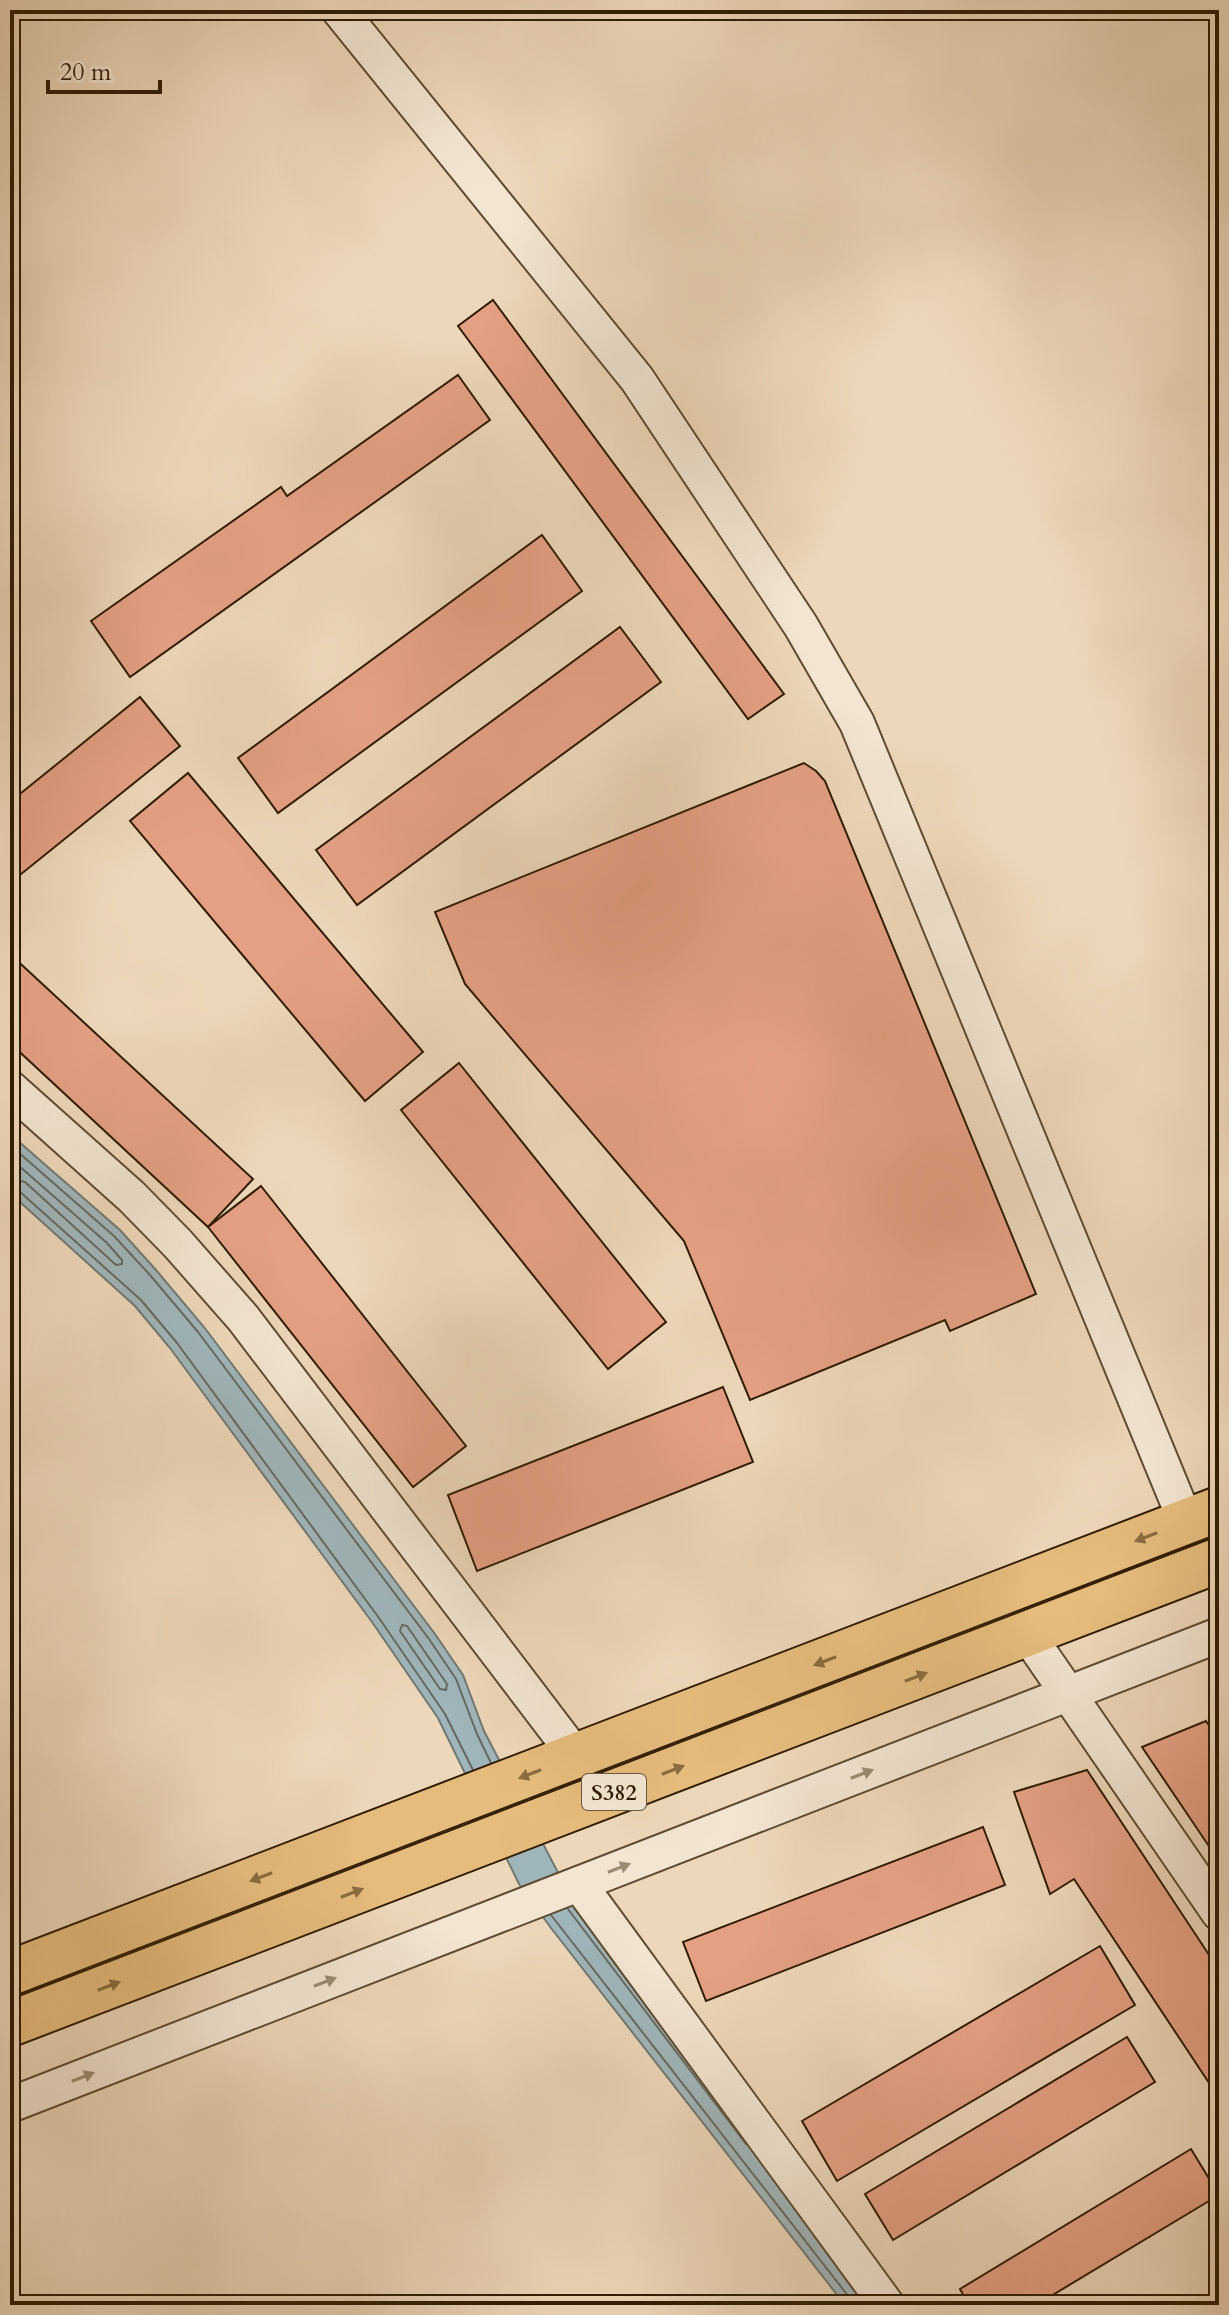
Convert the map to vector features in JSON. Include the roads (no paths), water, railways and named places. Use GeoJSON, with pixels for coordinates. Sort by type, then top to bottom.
{"type":"FeatureCollection","features":[{"type":"Feature","properties":{"kind":"main road","name":"S382"},"geometry":{"type":"LineString","coordinates":[[10,1973],[1203,1516]]}},
{"type":"Feature","properties":{"kind":"main road","name":"S382"},"geometry":{"type":"LineString","coordinates":[[10,2024],[1219,1560]]}},
{"type":"Feature","properties":{"kind":"street"},"geometry":{"type":"LineString","coordinates":[[339,10],[637,379],[801,626],[857,723],[1203,1516]]}},
{"type":"Feature","properties":{"kind":"street"},"geometry":{"type":"LineString","coordinates":[[10,1088],[132,1197],[243,1318],[576,1756]]}},
{"type":"Feature","properties":{"kind":"street"},"geometry":{"type":"LineString","coordinates":[[1027,1634],[1219,1913]]}},
{"type":"Feature","properties":{"kind":"street"},"geometry":{"type":"LineString","coordinates":[[10,2105],[1219,1635]]}},
{"type":"Feature","properties":{"kind":"street"},"geometry":{"type":"LineString","coordinates":[[579,1884],[887,2305]]}},
{"type":"Feature","properties":{"kind":"water"},"geometry":{"type":"Polygon","coordinates":[[[10,1134],[120,1230],[156,1270],[204,1327],[435,1634],[463,1675],[484,1731],[576,1907],[878,2305],[845,2305],[551,1928],[519,1884],[438,1718],[372,1622],[170,1348],[135,1306],[10,1193],[10,1134]]]}}]}
